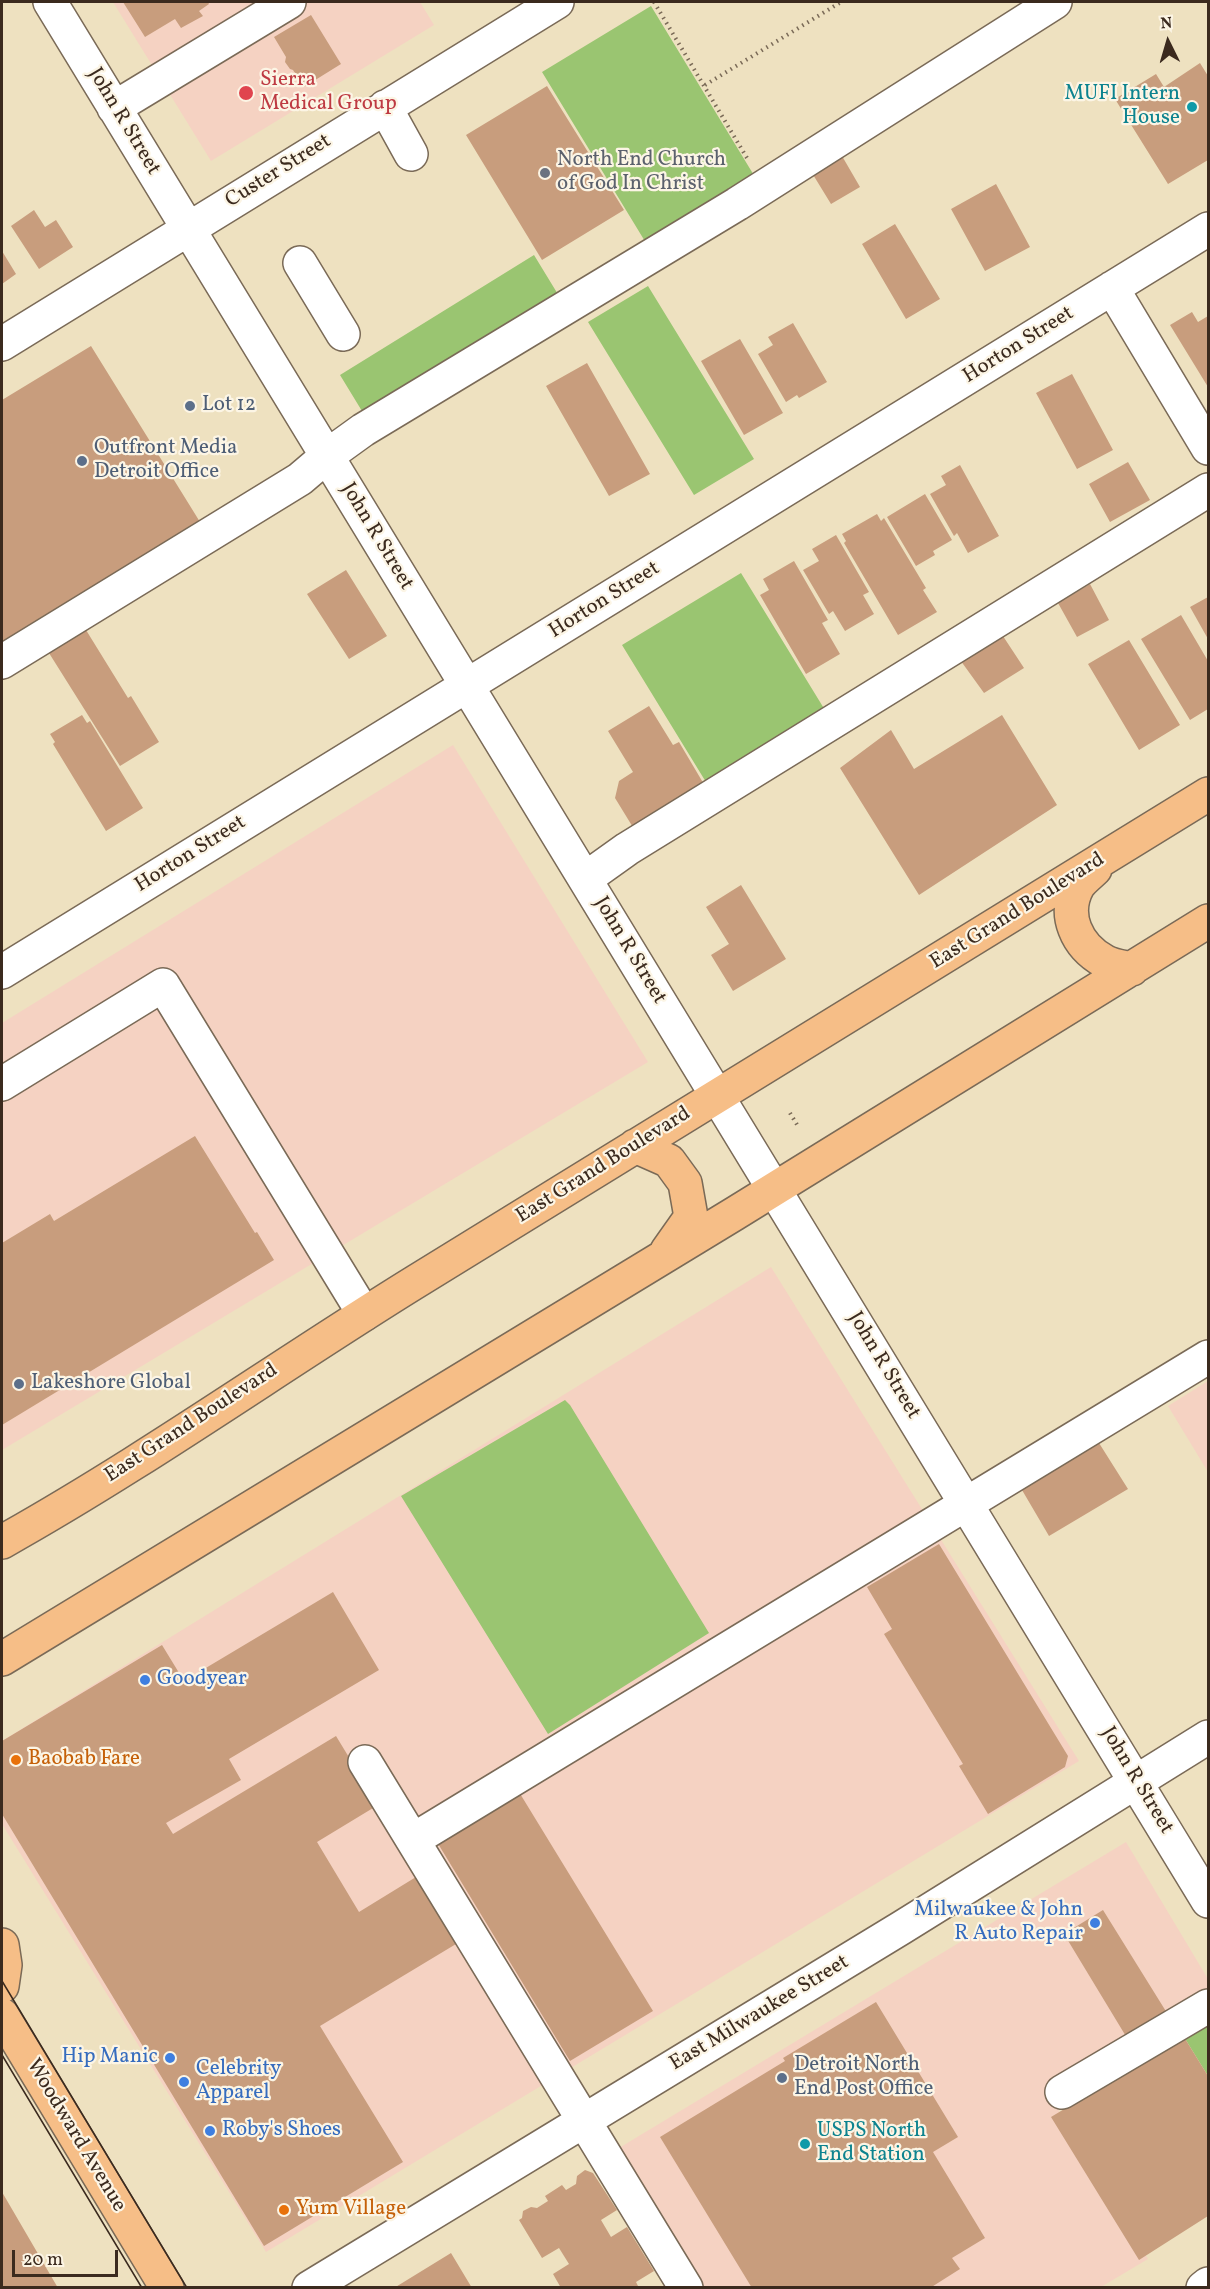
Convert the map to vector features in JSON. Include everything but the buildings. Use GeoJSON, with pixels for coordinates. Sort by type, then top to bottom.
{"type":"FeatureCollection","features":[{"type":"Feature","properties":{"kind":"main road","name":"East Grand Boulevard"},"geometry":{"type":"LineString","coordinates":[[2,1542],[635,1146],[1209,794]]}},
{"type":"Feature","properties":{"kind":"main road"},"geometry":{"type":"LineString","coordinates":[[1109,856],[1079,885],[1071,906],[1075,932],[1087,948],[1106,962],[1132,969]]}},
{"type":"Feature","properties":{"kind":"main road"},"geometry":{"type":"LineString","coordinates":[[2,1659],[775,1190],[1209,921]]}},
{"type":"Feature","properties":{"kind":"main road"},"geometry":{"type":"LineString","coordinates":[[635,1146],[669,1161],[685,1183],[691,1217],[663,1257]]}},
{"type":"Feature","properties":{"kind":"main road"},"geometry":{"type":"LineString","coordinates":[[2,1945],[5,1965],[2,1986]]}},
{"type":"Feature","properties":{"kind":"main road","name":"Woodward Avenue"},"geometry":{"type":"LineString","coordinates":[[2,2015],[167,2288]]}},
{"type":"Feature","properties":{"kind":"street","name":"John R Street"},"geometry":{"type":"LineString","coordinates":[[50,2],[1209,1901]]}},
{"type":"Feature","properties":{"kind":"street"},"geometry":{"type":"LineString","coordinates":[[114,108],[289,2]]}},
{"type":"Feature","properties":{"kind":"street","name":"Custer Street"},"geometry":{"type":"LineString","coordinates":[[2,344],[557,2]]}},
{"type":"Feature","properties":{"kind":"street"},"geometry":{"type":"LineString","coordinates":[[2,662],[300,479],[363,430],[764,187],[1055,2]]}},
{"type":"Feature","properties":{"kind":"street"},"geometry":{"type":"LineString","coordinates":[[385,107],[411,154]]}},
{"type":"Feature","properties":{"kind":"street","name":"Horton Street"},"geometry":{"type":"LineString","coordinates":[[2,972],[1209,229]]}},
{"type":"Feature","properties":{"kind":"street"},"geometry":{"type":"LineString","coordinates":[[300,263],[343,334]]}},
{"type":"Feature","properties":{"kind":"street"},"geometry":{"type":"LineString","coordinates":[[1113,288],[1209,448]]}},
{"type":"Feature","properties":{"kind":"street"},"geometry":{"type":"LineString","coordinates":[[585,879],[627,849],[1209,490]]}},
{"type":"Feature","properties":{"kind":"street"},"geometry":{"type":"LineString","coordinates":[[2,1083],[163,985],[364,1314]]}},
{"type":"Feature","properties":{"kind":"street"},"geometry":{"type":"LineString","coordinates":[[413,1840],[1209,1357]]}},
{"type":"Feature","properties":{"kind":"street","name":"East Milwaukee Street"},"geometry":{"type":"LineString","coordinates":[[309,2288],[891,1935],[1209,1737]]}},
{"type":"Feature","properties":{"kind":"street"},"geometry":{"type":"LineString","coordinates":[[365,1762],[686,2288]]}},
{"type":"Feature","properties":{"kind":"street"},"geometry":{"type":"LineString","coordinates":[[1062,2092],[1209,2006]]}},
{"type":"Feature","properties":{"kind":"street"},"geometry":{"type":"LineString","coordinates":[[1203,2288],[1209,2284]]}},
{"type":"Feature","properties":{"kind":"path"},"geometry":{"type":"LineString","coordinates":[[654,2],[764,187]]}},
{"type":"Feature","properties":{"kind":"path"},"geometry":{"type":"LineString","coordinates":[[705,85],[841,2]]}},
{"type":"Feature","properties":{"kind":"path"},"geometry":{"type":"LineString","coordinates":[[790,1113],[799,1128]]}},
{"type":"Feature","properties":{"kind":"shaded area","name":"Sierra Medical Group"},"geometry":{"type":"Polygon","coordinates":[[[113,2],[420,2],[434,25],[211,161],[113,2]]]}},
{"type":"Feature","properties":{"kind":"shaded area"},"geometry":{"type":"Polygon","coordinates":[[[453,745],[648,1062],[2,1450],[2,1023],[453,745]]]}},
{"type":"Feature","properties":{"kind":"shaded area"},"geometry":{"type":"Polygon","coordinates":[[[771,1267],[1079,1761],[266,2252],[2,1824],[2,1741],[771,1267]]]}},
{"type":"Feature","properties":{"kind":"shaded area"},"geometry":{"type":"Polygon","coordinates":[[[1208,1381],[1208,1472],[1168,1406],[1208,1381]]]}},
{"type":"Feature","properties":{"kind":"shaded area"},"geometry":{"type":"Polygon","coordinates":[[[1126,1842],[1208,1979],[1208,1991],[1046,2089],[1148,2259],[1101,2287],[703,2287],[619,2148],[1126,1842]]]}},
{"type":"Feature","properties":{"kind":"green space"},"geometry":{"type":"Polygon","coordinates":[[[651,6],[755,177],[646,243],[542,72],[651,6]]]}},
{"type":"Feature","properties":{"kind":"green space"},"geometry":{"type":"Polygon","coordinates":[[[534,255],[559,296],[365,416],[340,375],[534,255]]]}},
{"type":"Feature","properties":{"kind":"green space"},"geometry":{"type":"Polygon","coordinates":[[[648,286],[754,459],[694,495],[588,322],[648,286]]]}},
{"type":"Feature","properties":{"kind":"green space"},"geometry":{"type":"Polygon","coordinates":[[[741,573],[828,715],[709,787],[622,645],[741,573]]]}},
{"type":"Feature","properties":{"kind":"green space"},"geometry":{"type":"Polygon","coordinates":[[[565,1400],[709,1633],[548,1734],[401,1496],[565,1400]]]}},
{"type":"Feature","properties":{"kind":"green space"},"geometry":{"type":"Polygon","coordinates":[[[1208,2022],[1208,2076],[1184,2037],[1208,2022]]]}},
{"type":"Feature","properties":{"kind":"tram line"},"geometry":{"type":"LineString","coordinates":[[2,1981],[187,2288]]}},
{"type":"Feature","properties":{"kind":"tram line"},"geometry":{"type":"LineString","coordinates":[[2,2055],[142,2288]]}},
{"type":"Feature","properties":{"kind":"place","name":"Sierra Medical Group"},"geometry":{"type":"Point","coordinates":[246,93]}},
{"type":"Feature","properties":{"kind":"place","name":"MUFI Intern House"},"geometry":{"type":"Point","coordinates":[1192,107]}},
{"type":"Feature","properties":{"kind":"place","name":"North End Church of God In Christ"},"geometry":{"type":"Point","coordinates":[545,173]}},
{"type":"Feature","properties":{"kind":"place","name":"Lot 12"},"geometry":{"type":"Point","coordinates":[190,406]}},
{"type":"Feature","properties":{"kind":"place","name":"Outfront Media Detroit Office"},"geometry":{"type":"Point","coordinates":[82,461]}},
{"type":"Feature","properties":{"kind":"place","name":"Lakeshore Global"},"geometry":{"type":"Point","coordinates":[19,1384]}},
{"type":"Feature","properties":{"kind":"place","name":"Goodyear"},"geometry":{"type":"Point","coordinates":[145,1680]}},
{"type":"Feature","properties":{"kind":"place","name":"Baobab Fare"},"geometry":{"type":"Point","coordinates":[16,1760]}},
{"type":"Feature","properties":{"kind":"place","name":"Milwaukee & John R Auto Repair"},"geometry":{"type":"Point","coordinates":[1095,1923]}},
{"type":"Feature","properties":{"kind":"place","name":"Hip Manic"},"geometry":{"type":"Point","coordinates":[170,2058]}},
{"type":"Feature","properties":{"kind":"place","name":"Detroit North End Post Office"},"geometry":{"type":"Point","coordinates":[782,2078]}},
{"type":"Feature","properties":{"kind":"place","name":"Celebrity Apparel"},"geometry":{"type":"Point","coordinates":[184,2082]}},
{"type":"Feature","properties":{"kind":"place","name":"Roby's Shoes"},"geometry":{"type":"Point","coordinates":[210,2131]}},
{"type":"Feature","properties":{"kind":"place","name":"USPS North End Station"},"geometry":{"type":"Point","coordinates":[805,2144]}},
{"type":"Feature","properties":{"kind":"place","name":"Yum Village"},"geometry":{"type":"Point","coordinates":[284,2210]}}]}
